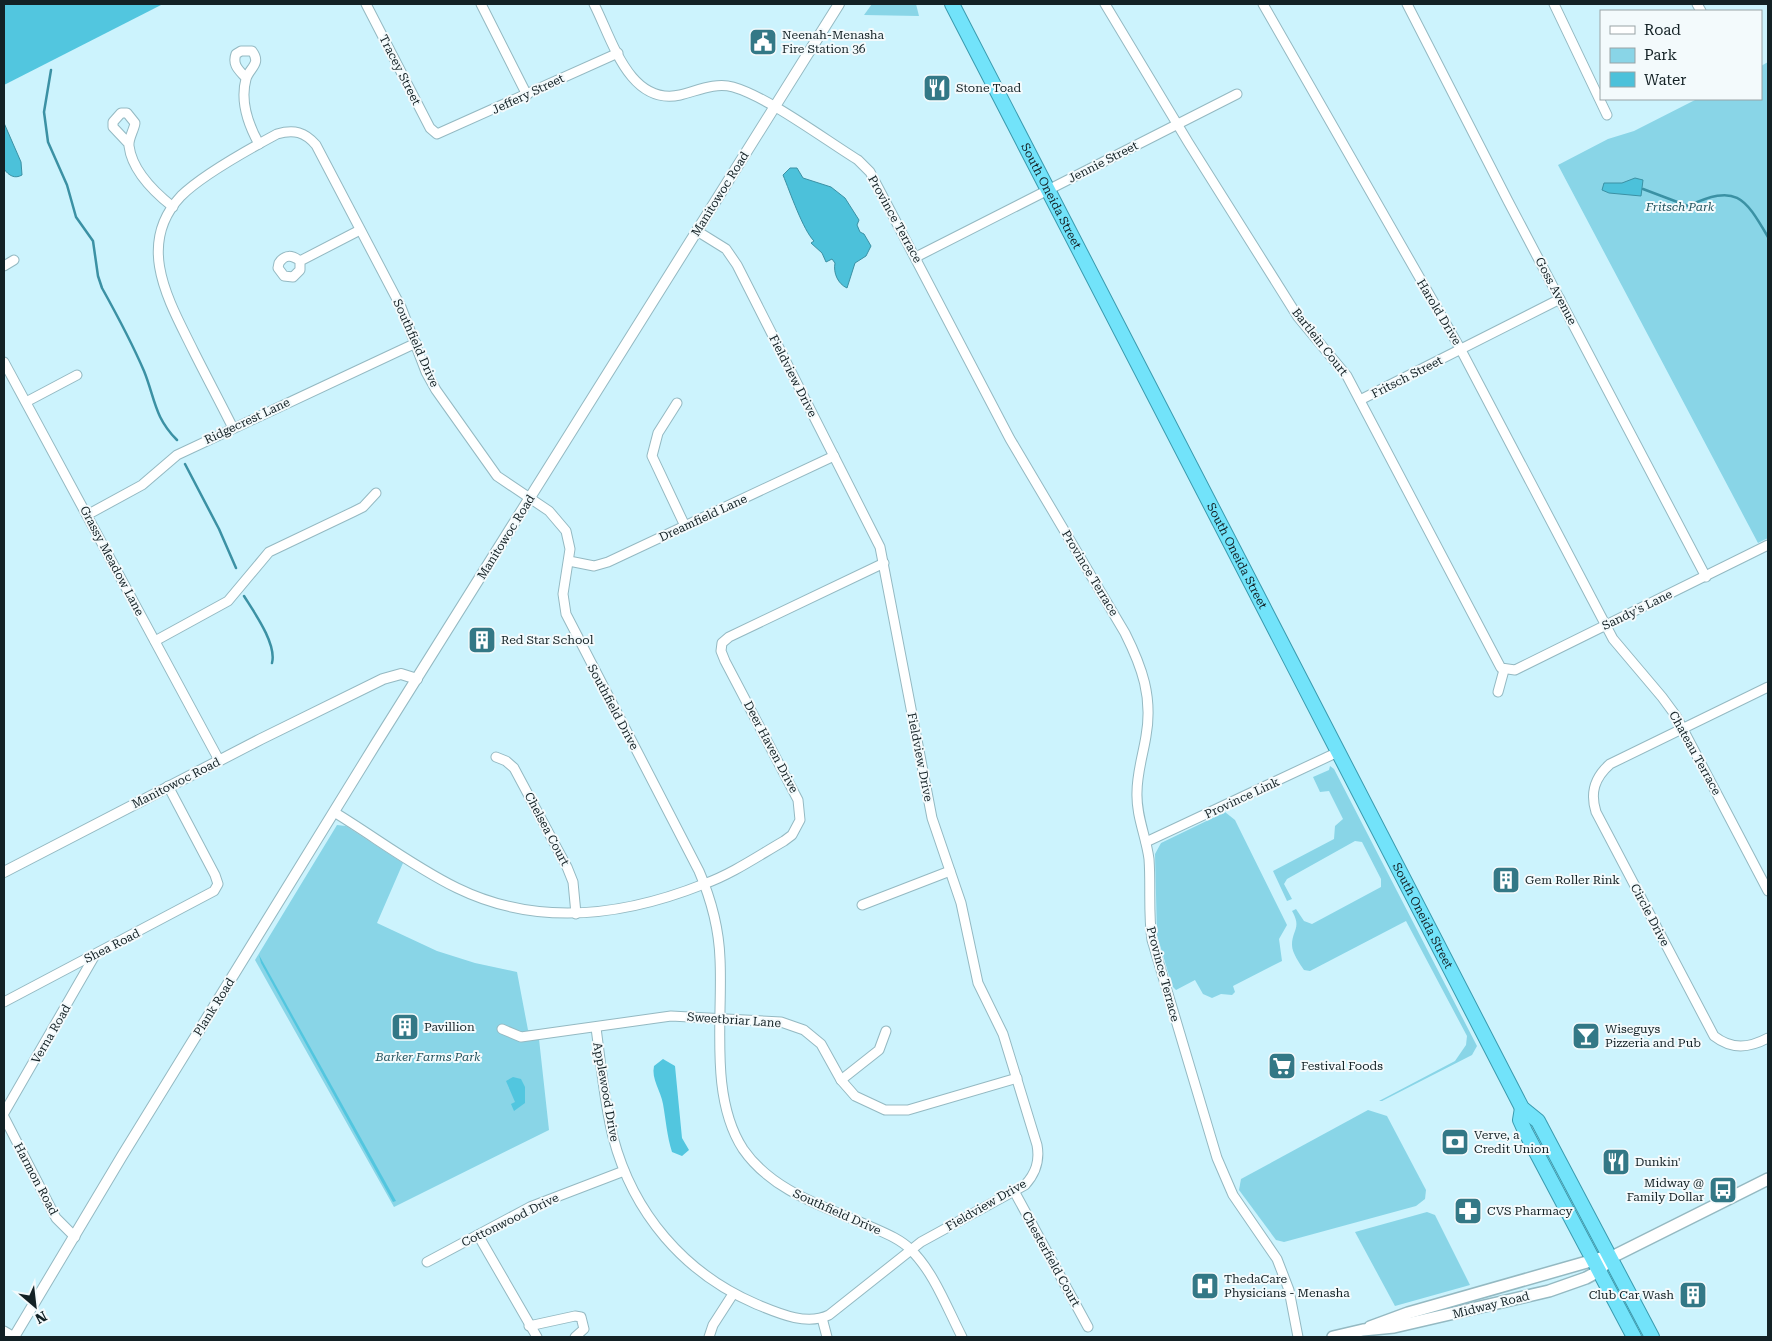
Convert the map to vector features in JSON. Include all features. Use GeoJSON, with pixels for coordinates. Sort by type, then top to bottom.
{"type":"FeatureCollection","features":[{"type":"Feature","properties":{"kind":"highway","name":"South Oneida Street"},"geometry":{"type":"LineString","coordinates":[[952,4],[1522,1108],[1538,1121],[1652,1337]]}},
{"type":"Feature","properties":{"kind":"highway","name":"South Oneida Street"},"geometry":{"type":"LineString","coordinates":[[1522,1108],[1520,1120],[1522,1126],[1634,1337]]}},
{"type":"Feature","properties":{"kind":"main road","name":"Midway Road"},"geometry":{"type":"LineString","coordinates":[[1333,1337],[1363,1330],[1408,1313],[1531,1279],[1596,1265],[1768,1178]]}},
{"type":"Feature","properties":{"kind":"main road","name":"Midway Road"},"geometry":{"type":"LineString","coordinates":[[1363,1330],[1394,1327],[1549,1291],[1586,1278],[1596,1265]]}},
{"type":"Feature","properties":{"kind":"street","name":"Tracey Street"},"geometry":{"type":"LineString","coordinates":[[366,4],[430,128],[437,134]]}},
{"type":"Feature","properties":{"kind":"street"},"geometry":{"type":"LineString","coordinates":[[481,4],[527,95]]}},
{"type":"Feature","properties":{"kind":"street","name":"Province Terrace"},"geometry":{"type":"LineString","coordinates":[[594,4],[631,78],[645,90],[656,94],[675,96],[724,86],[748,92],[858,160],[870,172],[1010,439],[1110,606],[1141,667],[1150,711],[1136,794],[1138,819],[1146,842],[1150,878],[1148,914],[1152,940],[1217,1158],[1233,1195],[1277,1259],[1289,1290],[1298,1337]]}},
{"type":"Feature","properties":{"kind":"street","name":"Manitowoc Road"},"geometry":{"type":"LineString","coordinates":[[4,872],[219,760],[383,679],[401,674],[417,679],[838,4]]}},
{"type":"Feature","properties":{"kind":"street","name":"Bartlein Court"},"geometry":{"type":"LineString","coordinates":[[1105,4],[1298,317],[1336,360],[1360,400],[1498,666],[1504,670]]}},
{"type":"Feature","properties":{"kind":"street","name":"Harold Drive"},"geometry":{"type":"LineString","coordinates":[[1263,4],[1461,350],[1606,626]]}},
{"type":"Feature","properties":{"kind":"street"},"geometry":{"type":"LineString","coordinates":[[1554,4],[1600,99]]}},
{"type":"Feature","properties":{"kind":"street","name":"Goss Avenue"},"geometry":{"type":"LineString","coordinates":[[1411,5],[1560,299],[1706,576]]}},
{"type":"Feature","properties":{"kind":"street","name":"Jeffery Street"},"geometry":{"type":"LineString","coordinates":[[437,134],[618,53]]}},
{"type":"Feature","properties":{"kind":"street"},"geometry":{"type":"LineString","coordinates":[[246,78],[246,113],[259,144]]}},
{"type":"Feature","properties":{"kind":"street","name":"Jennie Street"},"geometry":{"type":"LineString","coordinates":[[916,257],[1237,94]]}},
{"type":"Feature","properties":{"kind":"street"},"geometry":{"type":"LineString","coordinates":[[1600,100],[1607,114]]}},
{"type":"Feature","properties":{"kind":"street","name":"Southfield Drive"},"geometry":{"type":"LineString","coordinates":[[233,428],[175,313],[162,282],[158,258],[164,225],[172,207],[197,183],[259,144],[285,131],[302,133],[316,145],[401,306],[426,372],[436,390],[496,476],[549,511],[564,527],[569,540],[569,561],[563,594],[566,614],[705,884],[719,942],[722,1019],[721,1051],[726,1107],[737,1137],[752,1160],[784,1187],[892,1237],[911,1250],[932,1281],[962,1337]]}},
{"type":"Feature","properties":{"kind":"street"},"geometry":{"type":"LineString","coordinates":[[129,144],[134,161],[141,174],[159,196],[172,207]]}},
{"type":"Feature","properties":{"kind":"street"},"geometry":{"type":"LineString","coordinates":[[300,261],[360,230]]}},
{"type":"Feature","properties":{"kind":"street","name":"Fieldview Drive"},"geometry":{"type":"LineString","coordinates":[[698,231],[726,249],[737,265],[876,538],[884,563],[932,818],[966,917],[978,983],[1001,1028],[1038,1154],[1036,1170],[1031,1178],[1014,1191],[930,1236],[911,1250]]}},
{"type":"Feature","properties":{"kind":"street"},"geometry":{"type":"LineString","coordinates":[[4,266],[14,260]]}},
{"type":"Feature","properties":{"kind":"street","name":"Fritsch Street"},"geometry":{"type":"LineString","coordinates":[[1360,400],[1560,299]]}},
{"type":"Feature","properties":{"kind":"street","name":"Ridgecrest Lane"},"geometry":{"type":"LineString","coordinates":[[87,515],[142,485],[177,455],[416,343]]}},
{"type":"Feature","properties":{"kind":"street","name":"Grassy Meadow Lane"},"geometry":{"type":"LineString","coordinates":[[4,362],[219,760]]}},
{"type":"Feature","properties":{"kind":"street"},"geometry":{"type":"LineString","coordinates":[[26,402],[77,375]]}},
{"type":"Feature","properties":{"kind":"street"},"geometry":{"type":"LineString","coordinates":[[677,403],[658,433],[652,456],[685,526]]}},
{"type":"Feature","properties":{"kind":"street","name":"Dreamfield Lane"},"geometry":{"type":"LineString","coordinates":[[569,561],[600,565],[834,456]]}},
{"type":"Feature","properties":{"kind":"street"},"geometry":{"type":"LineString","coordinates":[[155,641],[228,601],[270,552],[363,507],[376,493]]}},
{"type":"Feature","properties":{"kind":"street","name":"Sandy's Lane"},"geometry":{"type":"LineString","coordinates":[[1504,670],[1515,670],[1768,545]]}},
{"type":"Feature","properties":{"kind":"street","name":"Deer Haven Drive"},"geometry":{"type":"LineString","coordinates":[[334,812],[440,878],[471,894],[520,909],[546,913],[576,914],[621,909],[705,884],[784,841],[792,835],[800,820],[795,791],[725,661],[721,651],[722,643],[729,637],[884,563]]}},
{"type":"Feature","properties":{"kind":"street","name":"Chateau Terrace"},"geometry":{"type":"LineString","coordinates":[[1606,626],[1618,646],[1669,705],[1768,892]]}},
{"type":"Feature","properties":{"kind":"street"},"geometry":{"type":"LineString","coordinates":[[1498,692],[1504,670]]}},
{"type":"Feature","properties":{"kind":"street","name":"Plank Road"},"geometry":{"type":"LineString","coordinates":[[14,1337],[417,679]]}},
{"type":"Feature","properties":{"kind":"street","name":"Circle Drive"},"geometry":{"type":"LineString","coordinates":[[1768,687],[1610,764],[1603,770],[1593,791],[1594,806],[1714,1036],[1734,1046],[1749,1046],[1768,1038]]}},
{"type":"Feature","properties":{"kind":"street","name":"Province Link"},"geometry":{"type":"LineString","coordinates":[[1146,842],[1338,752]]}},
{"type":"Feature","properties":{"kind":"street","name":"Chelsea Court"},"geometry":{"type":"LineString","coordinates":[[496,757],[506,761],[514,768],[568,867],[576,914]]}},
{"type":"Feature","properties":{"kind":"street","name":"Shea Road"},"geometry":{"type":"LineString","coordinates":[[4,1002],[210,895],[217,887],[215,875],[168,786]]}},
{"type":"Feature","properties":{"kind":"street"},"geometry":{"type":"LineString","coordinates":[[862,905],[950,871]]}},
{"type":"Feature","properties":{"kind":"street","name":"Verna Road"},"geometry":{"type":"LineString","coordinates":[[4,1118],[95,955]]}},
{"type":"Feature","properties":{"kind":"street","name":"Sweetbriar Lane"},"geometry":{"type":"LineString","coordinates":[[502,1029],[521,1037],[671,1016],[781,1022],[804,1030],[825,1049],[841,1080],[855,1096],[885,1110],[900,1111],[1017,1078]]}},
{"type":"Feature","properties":{"kind":"street","name":"Applewood Drive"},"geometry":{"type":"LineString","coordinates":[[596,1028],[609,1116],[624,1171],[645,1211],[669,1243],[693,1266],[733,1294],[789,1316],[814,1320],[822,1318]]}},
{"type":"Feature","properties":{"kind":"street"},"geometry":{"type":"LineString","coordinates":[[841,1080],[879,1050],[886,1031]]}},
{"type":"Feature","properties":{"kind":"street","name":"Harmon Road"},"geometry":{"type":"LineString","coordinates":[[4,1118],[56,1218],[74,1237]]}},
{"type":"Feature","properties":{"kind":"street","name":"Cottonwood Drive"},"geometry":{"type":"LineString","coordinates":[[427,1262],[530,1207],[624,1171]]}},
{"type":"Feature","properties":{"kind":"street","name":"Chesterfield Court"},"geometry":{"type":"LineString","coordinates":[[1014,1191],[1088,1326]]}},
{"type":"Feature","properties":{"kind":"street"},"geometry":{"type":"LineString","coordinates":[[478,1235],[537,1337]]}},
{"type":"Feature","properties":{"kind":"street"},"geometry":{"type":"LineString","coordinates":[[827,1337],[822,1318],[837,1310],[911,1250]]}},
{"type":"Feature","properties":{"kind":"street"},"geometry":{"type":"LineString","coordinates":[[709,1337],[713,1325],[733,1294]]}},
{"type":"Feature","properties":{"kind":"street"},"geometry":{"type":"LineString","coordinates":[[529,1326],[575,1316],[581,1317],[584,1329],[575,1337]]}},
{"type":"Feature","properties":{"kind":"street"},"geometry":{"type":"LineString","coordinates":[[4,1330],[14,1337]]}},
{"type":"Feature","properties":{"kind":"green space"},"geometry":{"type":"Polygon","coordinates":[[[872,4],[916,4],[919,16],[864,15],[872,4]]]}},
{"type":"Feature","properties":{"kind":"green space","name":"Fritsch Park"},"geometry":{"type":"Polygon","coordinates":[[[1768,62],[1768,538],[1758,543],[1558,165],[1608,139],[1634,131],[1695,100],[1762,100],[1762,65],[1768,62]]]}},
{"type":"Feature","properties":{"kind":"green space"},"geometry":{"type":"Polygon","coordinates":[[[1330,766],[1334,769],[1477,1046],[1472,1055],[1382,1101],[1379,1101],[1455,1061],[1466,1045],[1467,1036],[1406,921],[1310,971],[1304,970],[1295,955],[1292,948],[1292,940],[1296,921],[1292,911],[1296,909],[1304,921],[1312,924],[1381,887],[1381,879],[1362,842],[1355,841],[1287,879],[1284,884],[1292,899],[1287,901],[1273,871],[1334,839],[1335,826],[1343,819],[1329,791],[1320,792],[1313,777],[1329,770],[1330,766]]]}},
{"type":"Feature","properties":{"kind":"green space"},"geometry":{"type":"Polygon","coordinates":[[[1225,812],[1235,820],[1287,925],[1279,939],[1282,961],[1233,986],[1235,992],[1232,995],[1221,994],[1212,998],[1203,994],[1195,980],[1176,990],[1172,986],[1157,935],[1155,854],[1161,843],[1225,812]]]}},
{"type":"Feature","properties":{"kind":"green space","name":"Barker Farms Park"},"geometry":{"type":"Polygon","coordinates":[[[337,825],[346,826],[403,863],[377,923],[437,951],[475,963],[517,972],[528,1030],[538,1030],[549,1130],[394,1207],[255,960],[337,825]]]}},
{"type":"Feature","properties":{"kind":"green space"},"geometry":{"type":"Polygon","coordinates":[[[1368,1110],[1387,1116],[1426,1190],[1425,1199],[1416,1206],[1284,1242],[1276,1240],[1239,1190],[1241,1179],[1368,1110]]]}},
{"type":"Feature","properties":{"kind":"green space"},"geometry":{"type":"Polygon","coordinates":[[[1427,1212],[1435,1215],[1470,1285],[1395,1306],[1355,1232],[1427,1212]]]}},
{"type":"Feature","properties":{"kind":"shaded area"},"geometry":{"type":"Polygon","coordinates":[[[4,4],[163,4],[4,85],[4,4]]]}},
{"type":"Feature","properties":{"kind":"shaded area"},"geometry":{"type":"Polygon","coordinates":[[[259,955],[396,1201],[393,1202],[261,963],[259,955]]]}},
{"type":"Feature","properties":{"kind":"shaded area"},"geometry":{"type":"Polygon","coordinates":[[[663,1059],[675,1066],[682,1138],[689,1150],[682,1156],[672,1152],[662,1099],[653,1071],[654,1066],[663,1059]]]}},
{"type":"Feature","properties":{"kind":"shaded area"},"geometry":{"type":"Polygon","coordinates":[[[513,1077],[521,1079],[525,1087],[525,1103],[514,1111],[511,1104],[515,1102],[506,1081],[513,1077]]]}},
{"type":"Feature","properties":{"kind":"water"},"geometry":{"type":"Polygon","coordinates":[[[4,123],[21,162],[22,175],[17,177],[12,176],[4,169],[4,123]]]}},
{"type":"Feature","properties":{"kind":"water"},"geometry":{"type":"Polygon","coordinates":[[[790,168],[797,168],[803,178],[831,187],[845,198],[859,220],[857,225],[860,232],[864,234],[871,246],[866,256],[855,263],[847,288],[837,278],[835,263],[832,259],[826,262],[822,253],[811,243],[814,241],[801,220],[783,175],[790,168]]]}},
{"type":"Feature","properties":{"kind":"water"},"geometry":{"type":"Polygon","coordinates":[[[1635,178],[1643,180],[1641,196],[1609,193],[1602,190],[1604,183],[1622,183],[1635,178]]]}},
{"type":"Feature","properties":{"kind":"waterway"},"geometry":{"type":"LineString","coordinates":[[51,70],[44,112],[48,142],[67,185],[76,217],[93,241],[98,276],[102,288],[124,329],[148,381],[159,415],[169,432],[177,440]]}},
{"type":"Feature","properties":{"kind":"waterway"},"geometry":{"type":"LineString","coordinates":[[1643,189],[1688,206],[1717,196],[1728,195],[1737,198],[1745,203],[1768,237]]}},
{"type":"Feature","properties":{"kind":"waterway"},"geometry":{"type":"LineString","coordinates":[[185,464],[219,529],[236,568]]}},
{"type":"Feature","properties":{"kind":"waterway"},"geometry":{"type":"LineString","coordinates":[[244,596],[259,619],[268,638],[273,655],[272,663]]}},
{"type":"Feature","properties":{"kind":"place","name":"Neenah-Menasha Fire Station 36"},"geometry":{"type":"Point","coordinates":[763,42]}},
{"type":"Feature","properties":{"kind":"place","name":"Stone Toad"},"geometry":{"type":"Point","coordinates":[937,88]}},
{"type":"Feature","properties":{"kind":"place","name":"Red Star School"},"geometry":{"type":"Point","coordinates":[482,640]}},
{"type":"Feature","properties":{"kind":"place","name":"Gem Roller Rink"},"geometry":{"type":"Point","coordinates":[1506,880]}},
{"type":"Feature","properties":{"kind":"place","name":"Pavillion"},"geometry":{"type":"Point","coordinates":[405,1027]}},
{"type":"Feature","properties":{"kind":"place","name":"Wiseguys Pizzeria and Pub"},"geometry":{"type":"Point","coordinates":[1586,1036]}},
{"type":"Feature","properties":{"kind":"place","name":"Festival Foods"},"geometry":{"type":"Point","coordinates":[1282,1066]}},
{"type":"Feature","properties":{"kind":"place","name":"Verve, a Credit Union"},"geometry":{"type":"Point","coordinates":[1455,1142]}},
{"type":"Feature","properties":{"kind":"place","name":"Dunkin'"},"geometry":{"type":"Point","coordinates":[1616,1162]}},
{"type":"Feature","properties":{"kind":"place","name":"Midway @ Family Dollar"},"geometry":{"type":"Point","coordinates":[1723,1190]}},
{"type":"Feature","properties":{"kind":"place","name":"CVS Pharmacy"},"geometry":{"type":"Point","coordinates":[1468,1211]}},
{"type":"Feature","properties":{"kind":"place","name":"ThedaCare Physicians - Menasha"},"geometry":{"type":"Point","coordinates":[1205,1286]}},
{"type":"Feature","properties":{"kind":"place","name":"Club Car Wash"},"geometry":{"type":"Point","coordinates":[1693,1295]}}]}
